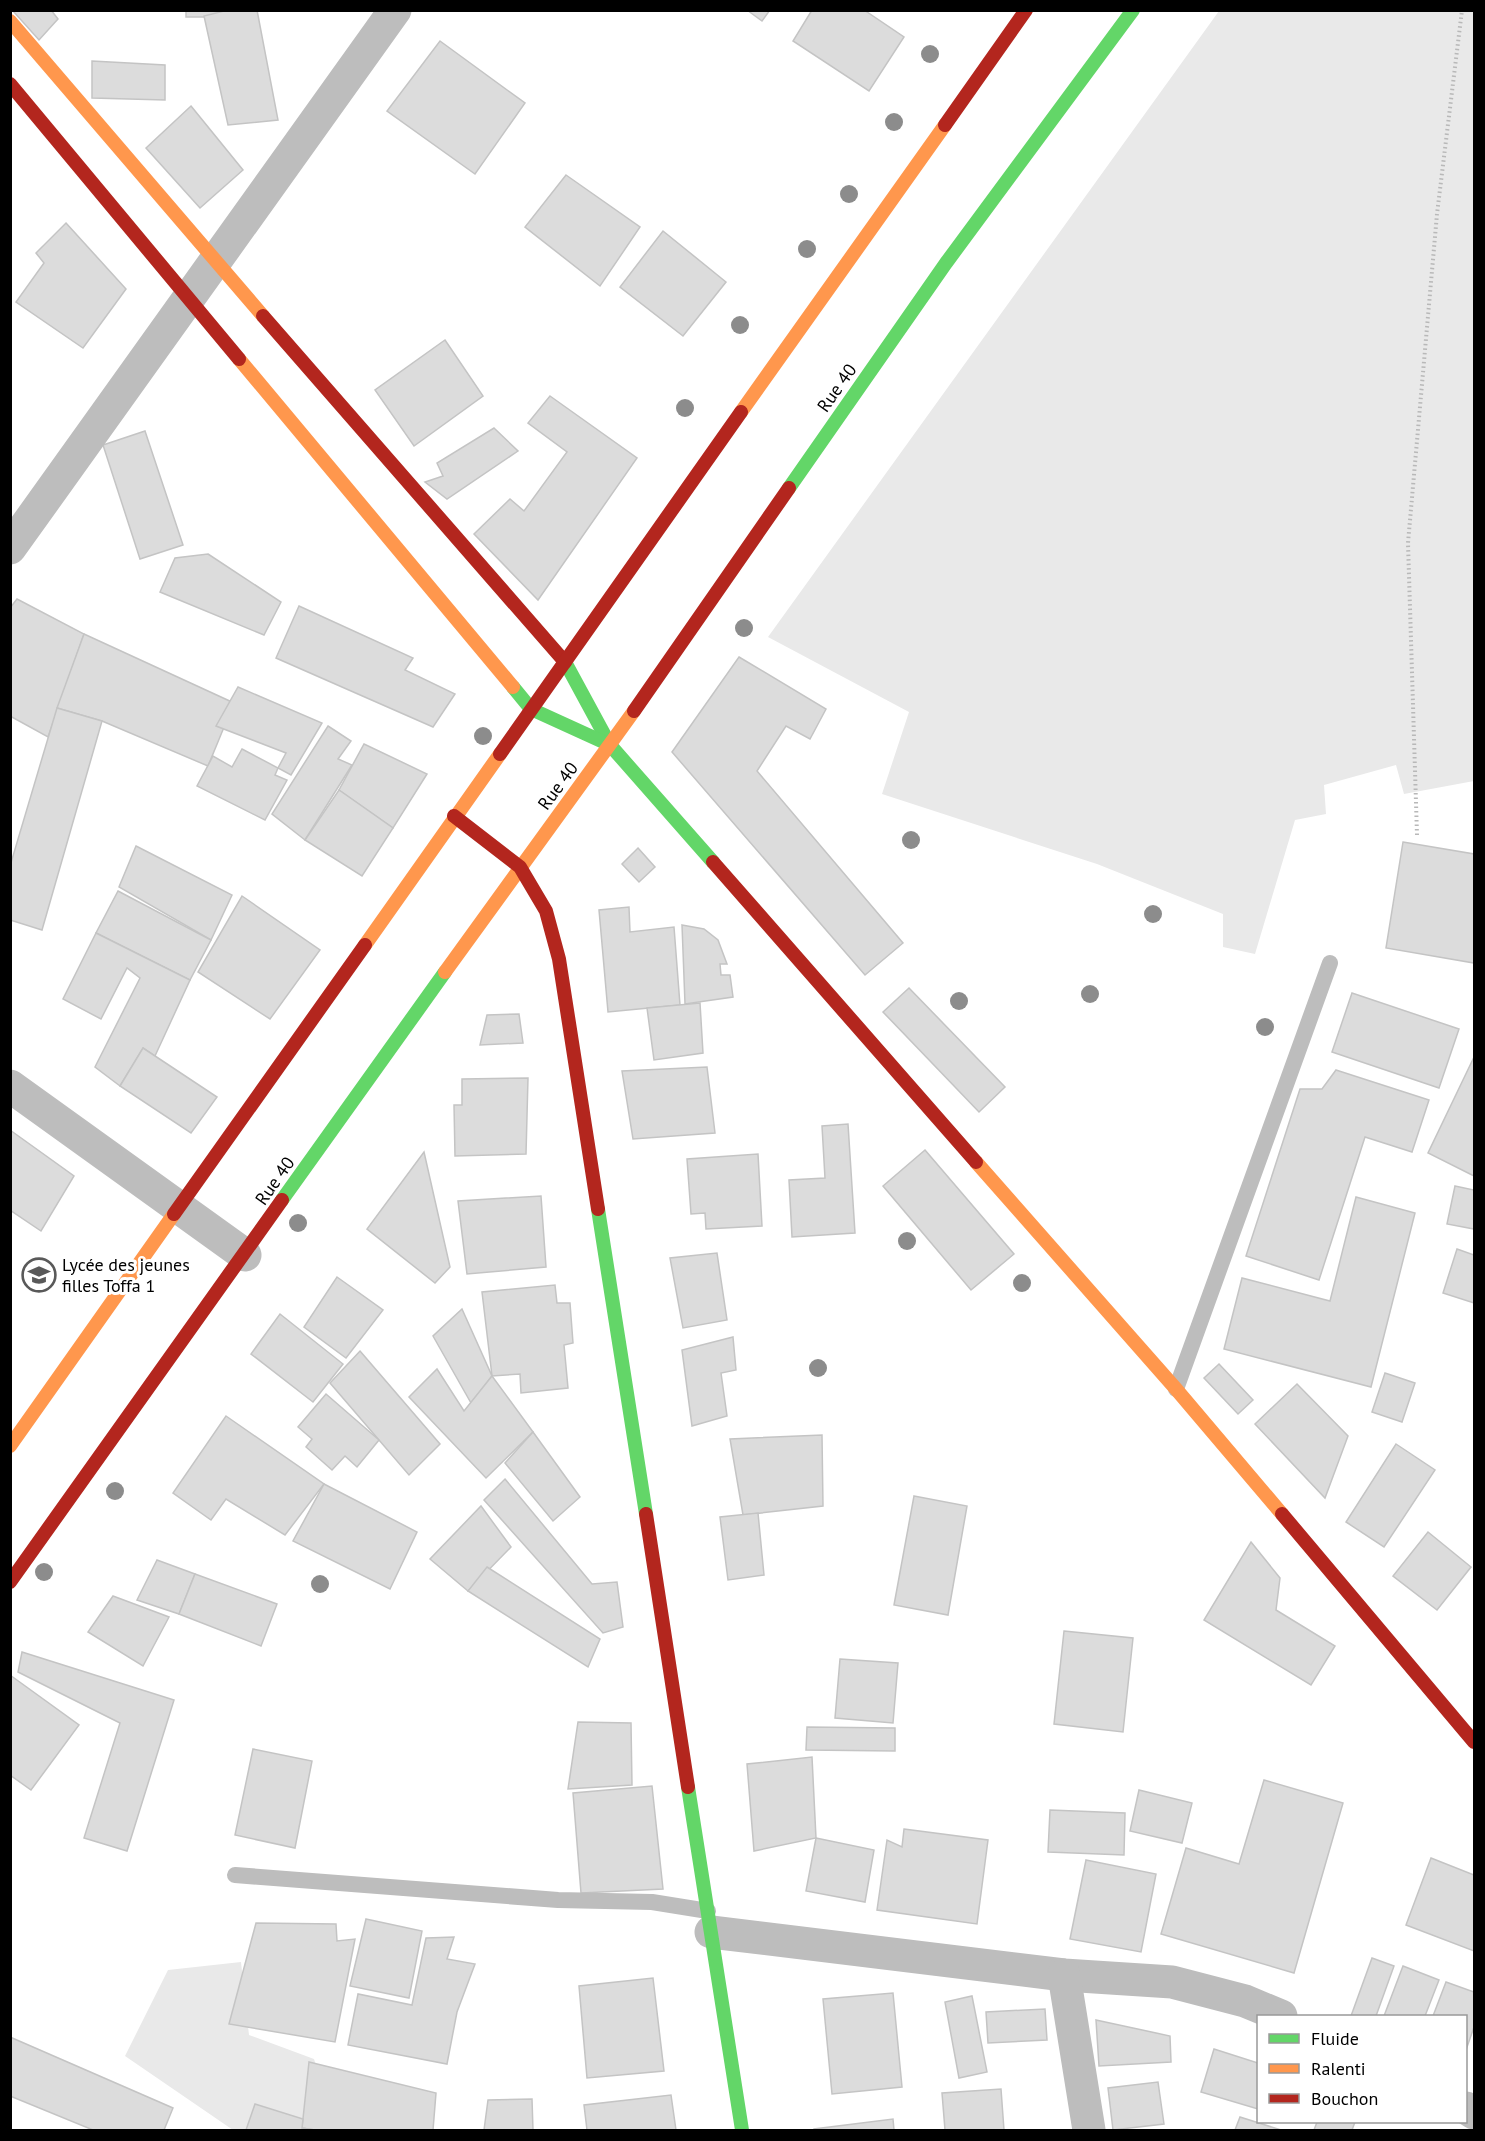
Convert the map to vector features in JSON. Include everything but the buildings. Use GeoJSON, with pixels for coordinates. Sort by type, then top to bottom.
{"type":"FeatureCollection","features":[{"type":"Feature","properties":{"kind":"main road"},"geometry":{"type":"LineString","coordinates":[[10,1446],[1026,10]]}},
{"type":"Feature","properties":{"kind":"main road","name":"Rue 40"},"geometry":{"type":"LineString","coordinates":[[10,1582],[520,867],[610,745],[946,263],[1134,10]]}},
{"type":"Feature","properties":{"kind":"main road"},"geometry":{"type":"LineString","coordinates":[[10,21],[217,263],[565,662],[610,745],[1176,1389],[1474,1742]]}},
{"type":"Feature","properties":{"kind":"main road"},"geometry":{"type":"LineString","coordinates":[[10,84],[531,708],[610,745]]}},
{"type":"Feature","properties":{"kind":"main road"},"geometry":{"type":"LineString","coordinates":[[454,816],[520,867],[546,911],[559,959],[742,2130]]}},
{"type":"Feature","properties":{"kind":"street"},"geometry":{"type":"LineString","coordinates":[[10,548],[217,263],[395,10]]}},
{"type":"Feature","properties":{"kind":"street"},"geometry":{"type":"LineString","coordinates":[[10,1086],[244,1255]]}},
{"type":"Feature","properties":{"kind":"street"},"geometry":{"type":"LineString","coordinates":[[709,1921],[1064,1975],[1172,1982],[1245,2001],[1279,2015]]}},
{"type":"Feature","properties":{"kind":"street"},"geometry":{"type":"LineString","coordinates":[[1064,1975],[1089,2130]]}},
{"type":"Feature","properties":{"kind":"lane"},"geometry":{"type":"LineString","coordinates":[[1176,1389],[1330,963]]}},
{"type":"Feature","properties":{"kind":"lane"},"geometry":{"type":"LineString","coordinates":[[235,1875],[558,1900],[652,1902],[709,1921]]}},
{"type":"Feature","properties":{"kind":"path"},"geometry":{"type":"LineString","coordinates":[[1416,835],[1408,543],[1437,214],[1462,10]]}},
{"type":"Feature","properties":{"kind":"shaded area"},"geometry":{"type":"Polygon","coordinates":[[[1219,11],[1474,11],[1474,781],[1404,794],[1396,765],[1324,785],[1326,814],[1295,820],[1255,954],[1223,947],[1223,914],[1097,864],[882,794],[909,712],[768,637],[1219,11]]]}},
{"type":"Feature","properties":{"kind":"shaded area"},"geometry":{"type":"Polygon","coordinates":[[[241,1962],[249,2035],[314,2059],[329,2106],[297,2130],[233,2130],[125,2056],[168,1970],[241,1962]]]}},
{"type":"Feature","properties":{"kind":"traffic: fast"},"geometry":{"type":"LineString","coordinates":[[789,488],[946,263],[1133,10]]}},
{"type":"Feature","properties":{"kind":"traffic: fast"},"geometry":{"type":"LineString","coordinates":[[565,662],[610,745]]}},
{"type":"Feature","properties":{"kind":"traffic: fast"},"geometry":{"type":"LineString","coordinates":[[513,687],[531,709],[610,745],[713,862]]}},
{"type":"Feature","properties":{"kind":"traffic: fast"},"geometry":{"type":"LineString","coordinates":[[282,1200],[445,972]]}},
{"type":"Feature","properties":{"kind":"traffic: fast"},"geometry":{"type":"LineString","coordinates":[[598,1209],[646,1514]]}},
{"type":"Feature","properties":{"kind":"traffic: fast"},"geometry":{"type":"LineString","coordinates":[[688,1787],[742,2130]]}},
{"type":"Feature","properties":{"kind":"traffic: slow"},"geometry":{"type":"LineString","coordinates":[[10,21],[263,316]]}},
{"type":"Feature","properties":{"kind":"traffic: slow"},"geometry":{"type":"LineString","coordinates":[[741,412],[945,125]]}},
{"type":"Feature","properties":{"kind":"traffic: slow"},"geometry":{"type":"LineString","coordinates":[[239,359],[513,687]]}},
{"type":"Feature","properties":{"kind":"traffic: slow"},"geometry":{"type":"LineString","coordinates":[[445,972],[634,711]]}},
{"type":"Feature","properties":{"kind":"traffic: slow"},"geometry":{"type":"LineString","coordinates":[[365,945],[500,754]]}},
{"type":"Feature","properties":{"kind":"traffic: slow"},"geometry":{"type":"LineString","coordinates":[[976,1162],[1176,1389],[1282,1514]]}},
{"type":"Feature","properties":{"kind":"traffic: slow"},"geometry":{"type":"LineString","coordinates":[[10,1446],[174,1214]]}},
{"type":"Feature","properties":{"kind":"traffic: jam"},"geometry":{"type":"LineString","coordinates":[[945,125],[1026,10]]}},
{"type":"Feature","properties":{"kind":"traffic: jam"},"geometry":{"type":"LineString","coordinates":[[10,84],[239,359]]}},
{"type":"Feature","properties":{"kind":"traffic: jam"},"geometry":{"type":"LineString","coordinates":[[263,316],[565,662]]}},
{"type":"Feature","properties":{"kind":"traffic: jam"},"geometry":{"type":"LineString","coordinates":[[500,754],[741,412]]}},
{"type":"Feature","properties":{"kind":"traffic: jam"},"geometry":{"type":"LineString","coordinates":[[634,711],[789,488]]}},
{"type":"Feature","properties":{"kind":"traffic: jam"},"geometry":{"type":"LineString","coordinates":[[454,816],[520,867],[546,911],[559,959],[598,1209]]}},
{"type":"Feature","properties":{"kind":"traffic: jam"},"geometry":{"type":"LineString","coordinates":[[713,862],[976,1162]]}},
{"type":"Feature","properties":{"kind":"traffic: jam"},"geometry":{"type":"LineString","coordinates":[[174,1214],[365,945]]}},
{"type":"Feature","properties":{"kind":"traffic: jam"},"geometry":{"type":"LineString","coordinates":[[10,1582],[282,1200]]}},
{"type":"Feature","properties":{"kind":"traffic: jam"},"geometry":{"type":"LineString","coordinates":[[646,1514],[688,1787]]}},
{"type":"Feature","properties":{"kind":"traffic: jam"},"geometry":{"type":"LineString","coordinates":[[1282,1514],[1474,1742]]}},
{"type":"Feature","properties":{"kind":"place","name":"Lycée des jeunes filles Toffa 1"},"geometry":{"type":"Point","coordinates":[39,1275]}}]}
